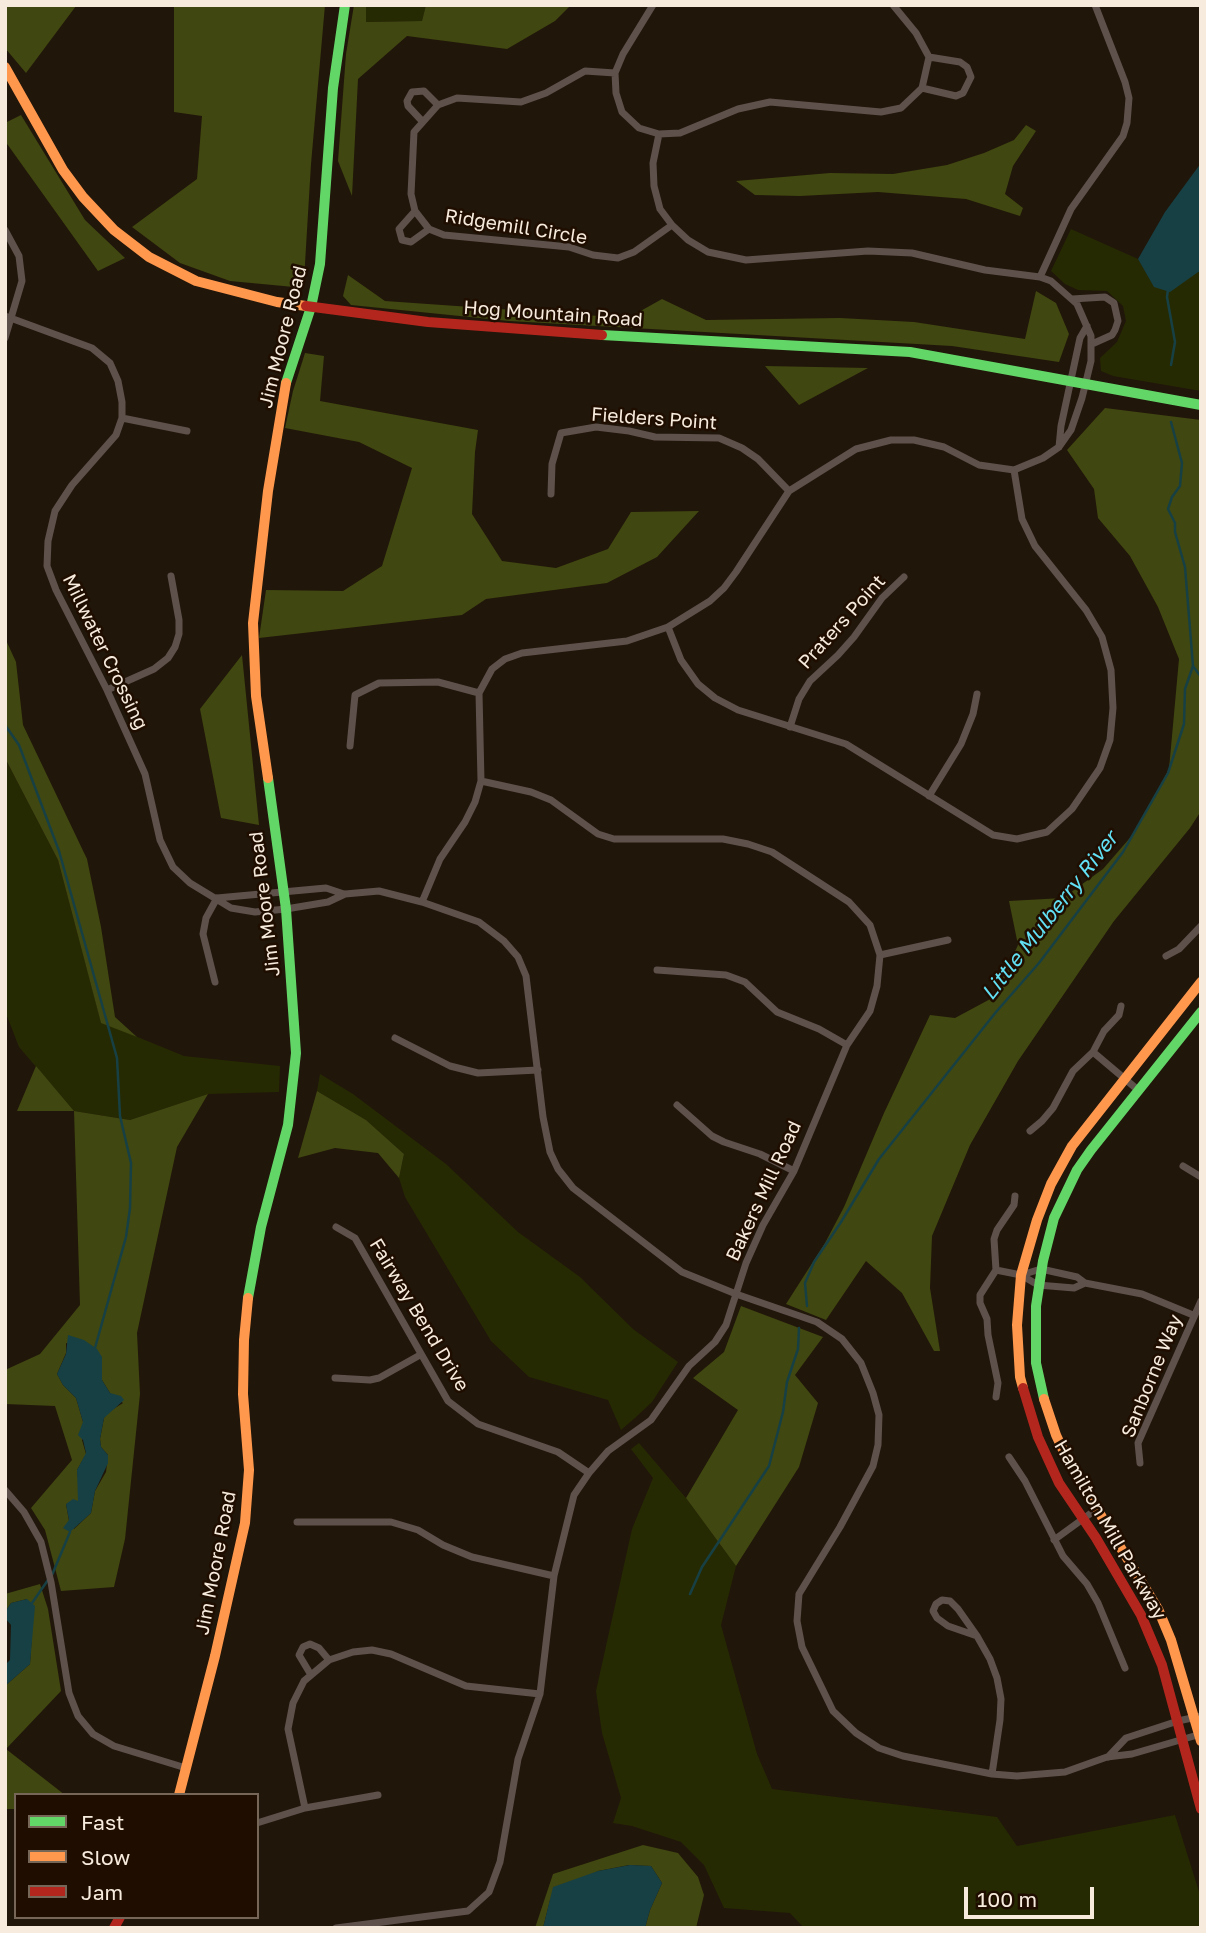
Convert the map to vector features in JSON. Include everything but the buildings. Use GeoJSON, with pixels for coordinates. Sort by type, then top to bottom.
{"type":"FeatureCollection","features":[{"type":"Feature","properties":{"kind":"street","name":"Jim Moore Road"},"geometry":{"type":"LineString","coordinates":[[180,1793],[218,1644],[245,1524],[249,1496],[243,1394],[245,1328],[261,1227],[288,1125],[296,1053],[286,909],[256,696],[253,623],[268,491],[286,385],[311,307],[320,264],[333,88],[345,5]]}},
{"type":"Feature","properties":{"kind":"street"},"geometry":{"type":"LineString","coordinates":[[653,5],[615,72],[616,93],[622,112],[639,128],[659,135],[680,134],[738,109],[769,102],[881,112],[901,108],[922,88],[929,57],[916,33],[893,5]]}},
{"type":"Feature","properties":{"kind":"street"},"geometry":{"type":"LineString","coordinates":[[1040,277],[1071,209],[1123,136],[1127,123],[1129,98],[1125,82],[1095,5]]}},
{"type":"Feature","properties":{"kind":"street"},"geometry":{"type":"LineString","coordinates":[[922,88],[956,96],[963,93],[971,76],[967,67],[960,62],[929,57]]}},
{"type":"Feature","properties":{"kind":"street","name":"Hog Mountain Road"},"geometry":{"type":"LineString","coordinates":[[5,67],[63,170],[83,197],[114,230],[149,257],[196,281],[277,302],[428,322],[544,332],[910,352],[1201,405]]}},
{"type":"Feature","properties":{"kind":"street"},"geometry":{"type":"LineString","coordinates":[[415,211],[411,194],[414,132],[438,105],[457,98],[521,102],[546,93],[585,71],[615,72]]}},
{"type":"Feature","properties":{"kind":"street"},"geometry":{"type":"LineString","coordinates":[[422,121],[408,106],[407,101],[412,92],[424,91],[438,105]]}},
{"type":"Feature","properties":{"kind":"street"},"geometry":{"type":"LineString","coordinates":[[422,902],[440,859],[465,822],[481,781],[479,693],[492,669],[505,659],[522,653],[627,641],[668,627],[724,588],[789,491],[856,449],[891,440],[914,440],[944,447],[979,465],[1014,470],[1043,458],[1059,447],[1071,430],[1086,384],[1092,344],[1087,326],[1077,304],[1051,281],[1040,277],[985,270],[912,253],[868,251],[746,260],[708,252],[688,240],[660,209],[653,186],[653,163],[659,135]]}},
{"type":"Feature","properties":{"kind":"street","name":"Ridgemill Circle"},"geometry":{"type":"LineString","coordinates":[[429,229],[411,242],[402,240],[398,229],[415,211],[429,229],[444,235],[569,247],[593,255],[618,258],[634,252],[672,225]]}},
{"type":"Feature","properties":{"kind":"street"},"geometry":{"type":"LineString","coordinates":[[5,230],[19,256],[22,281],[5,338]]}},
{"type":"Feature","properties":{"kind":"street"},"geometry":{"type":"LineString","coordinates":[[1072,299],[1105,297],[1114,303],[1118,321],[1115,330],[1112,335],[1092,344]]}},
{"type":"Feature","properties":{"kind":"street"},"geometry":{"type":"LineString","coordinates":[[9,318],[92,348],[110,363],[118,381],[122,418],[187,431]]}},
{"type":"Feature","properties":{"kind":"street"},"geometry":{"type":"LineString","coordinates":[[1059,447],[1070,381],[1080,338],[1087,326]]}},
{"type":"Feature","properties":{"kind":"street","name":"Millwater Crossing"},"geometry":{"type":"LineString","coordinates":[[122,418],[116,435],[72,485],[55,511],[48,541],[47,566],[145,774],[160,840],[173,867],[190,883],[231,908],[255,912],[286,909],[328,902],[345,894]]}},
{"type":"Feature","properties":{"kind":"street","name":"Fielders Point"},"geometry":{"type":"LineString","coordinates":[[551,494],[552,464],[561,433],[596,427],[655,437],[719,438],[742,448],[758,460],[789,491]]}},
{"type":"Feature","properties":{"kind":"street"},"geometry":{"type":"LineString","coordinates":[[668,627],[681,660],[698,684],[715,698],[738,710],[846,744],[993,835],[1017,839],[1047,832],[1072,809],[1100,768],[1110,740],[1113,708],[1111,670],[1102,637],[1091,619],[1035,546],[1023,519],[1014,470]]}},
{"type":"Feature","properties":{"kind":"street"},"geometry":{"type":"LineString","coordinates":[[107,690],[154,669],[168,658],[176,647],[179,620],[171,576]]}},
{"type":"Feature","properties":{"kind":"street","name":"Praters Point"},"geometry":{"type":"LineString","coordinates":[[790,727],[799,699],[810,681],[838,655],[882,598],[904,577]]}},
{"type":"Feature","properties":{"kind":"street"},"geometry":{"type":"LineString","coordinates":[[350,746],[355,695],[379,683],[438,682],[479,693]]}},
{"type":"Feature","properties":{"kind":"street"},"geometry":{"type":"LineString","coordinates":[[929,796],[961,744],[974,714],[977,694]]}},
{"type":"Feature","properties":{"kind":"street","name":"Bakers Mill Road"},"geometry":{"type":"LineString","coordinates":[[336,1928],[468,1911],[484,1898],[495,1881],[518,1759],[540,1694],[554,1576],[574,1495],[608,1451],[651,1420],[689,1366],[715,1342],[726,1325],[746,1263],[763,1225],[794,1171],[847,1045],[870,1011],[877,986],[880,955],[870,925],[849,902],[772,852],[723,839],[614,839],[598,834],[551,800],[531,792],[481,781]]}},
{"type":"Feature","properties":{"kind":"street"},"geometry":{"type":"LineString","coordinates":[[215,982],[203,934],[206,918],[217,898],[326,888],[345,894],[379,891],[422,902],[479,922],[504,941],[518,957],[526,976],[543,1117],[550,1152],[558,1169],[573,1188],[682,1272],[817,1322],[842,1339],[860,1363],[873,1393],[879,1415],[878,1445],[873,1466],[841,1527],[799,1594],[797,1621],[802,1647],[833,1711],[856,1733],[879,1748],[903,1756],[992,1774],[1017,1776],[1065,1772],[1107,1757],[1132,1754],[1182,1738],[1200,1737]]}},
{"type":"Feature","properties":{"kind":"street"},"geometry":{"type":"LineString","coordinates":[[1166,956],[1180,949],[1201,926]]}},
{"type":"Feature","properties":{"kind":"street"},"geometry":{"type":"LineString","coordinates":[[880,955],[948,940]]}},
{"type":"Feature","properties":{"kind":"street"},"geometry":{"type":"LineString","coordinates":[[657,970],[726,975],[745,982],[777,1012],[819,1029],[847,1045]]}},
{"type":"Feature","properties":{"kind":"street","name":"Hamilton Mill Parkway"},"geometry":{"type":"LineString","coordinates":[[1201,982],[1072,1146],[1051,1184],[1021,1275],[1017,1325],[1020,1377],[1038,1437],[1059,1483],[1141,1615],[1162,1665],[1201,1809]]}},
{"type":"Feature","properties":{"kind":"street"},"geometry":{"type":"LineString","coordinates":[[1030,1131],[1053,1108],[1073,1071],[1093,1052],[1104,1031],[1119,1015],[1121,1006]]}},
{"type":"Feature","properties":{"kind":"street","name":"Hamilton Mill Parkway"},"geometry":{"type":"LineString","coordinates":[[1200,1737],[1198,1717],[1158,1609],[1069,1463],[1056,1435],[1041,1388],[1037,1363],[1038,1285],[1054,1218],[1077,1170],[1201,1012]]}},
{"type":"Feature","properties":{"kind":"street"},"geometry":{"type":"LineString","coordinates":[[395,1038],[450,1066],[478,1073],[538,1070]]}},
{"type":"Feature","properties":{"kind":"street"},"geometry":{"type":"LineString","coordinates":[[1093,1052],[1138,1090]]}},
{"type":"Feature","properties":{"kind":"street"},"geometry":{"type":"LineString","coordinates":[[677,1105],[712,1136],[760,1154],[794,1171]]}},
{"type":"Feature","properties":{"kind":"street"},"geometry":{"type":"LineString","coordinates":[[1183,1166],[1201,1177]]}},
{"type":"Feature","properties":{"kind":"street"},"geometry":{"type":"LineString","coordinates":[[996,1397],[998,1383],[987,1319],[980,1296],[996,1270],[993,1239],[996,1230],[1014,1205],[1015,1196]]}},
{"type":"Feature","properties":{"kind":"street","name":"Fairway Bend Drive"},"geometry":{"type":"LineString","coordinates":[[336,1227],[355,1238],[448,1401],[478,1424],[558,1452],[589,1473]]}},
{"type":"Feature","properties":{"kind":"street"},"geometry":{"type":"LineString","coordinates":[[1021,1275],[1041,1269],[1077,1277],[1085,1283],[1142,1294],[1193,1315]]}},
{"type":"Feature","properties":{"kind":"street"},"geometry":{"type":"LineString","coordinates":[[996,1270],[1021,1275],[1038,1285],[1074,1288],[1085,1283]]}},
{"type":"Feature","properties":{"kind":"street","name":"Sanborne Way"},"geometry":{"type":"LineString","coordinates":[[1140,1463],[1138,1443],[1201,1301]]}},
{"type":"Feature","properties":{"kind":"street"},"geometry":{"type":"LineString","coordinates":[[335,1378],[379,1378],[420,1355]]}},
{"type":"Feature","properties":{"kind":"street"},"geometry":{"type":"LineString","coordinates":[[1009,1457],[1025,1481],[1054,1540],[1098,1603],[1125,1668]]}},
{"type":"Feature","properties":{"kind":"street"},"geometry":{"type":"LineString","coordinates":[[5,1490],[24,1512],[41,1542],[51,1582],[69,1693],[78,1716],[93,1734],[114,1746],[186,1768]]}},
{"type":"Feature","properties":{"kind":"street"},"geometry":{"type":"LineString","coordinates":[[1054,1540],[1098,1508]]}},
{"type":"Feature","properties":{"kind":"street"},"geometry":{"type":"LineString","coordinates":[[297,1521],[391,1522],[418,1530],[443,1545],[472,1557],[554,1576]]}},
{"type":"Feature","properties":{"kind":"street"},"geometry":{"type":"LineString","coordinates":[[977,1636],[948,1626],[937,1618],[933,1611],[936,1604],[942,1600],[950,1601],[977,1636],[997,1678],[1001,1699],[1000,1720],[992,1774]]}},
{"type":"Feature","properties":{"kind":"street"},"geometry":{"type":"LineString","coordinates":[[311,1675],[299,1655],[303,1647],[310,1644],[319,1648],[329,1660]]}},
{"type":"Feature","properties":{"kind":"street"},"geometry":{"type":"LineString","coordinates":[[305,1808],[288,1729],[293,1703],[304,1681],[329,1660],[353,1652],[372,1650],[391,1654],[466,1686],[540,1694]]}},
{"type":"Feature","properties":{"kind":"street"},"geometry":{"type":"LineString","coordinates":[[1107,1757],[1126,1738],[1198,1717]]}},
{"type":"Feature","properties":{"kind":"street"},"geometry":{"type":"LineString","coordinates":[[259,1822],[305,1808],[378,1795]]}},
{"type":"Feature","properties":{"kind":"green space"},"geometry":{"type":"Polygon","coordinates":[[[5,5],[76,5],[26,73],[5,48],[5,5]]]}},
{"type":"Feature","properties":{"kind":"green space"},"geometry":{"type":"Polygon","coordinates":[[[174,5],[325,5],[304,280],[294,287],[230,281],[180,263],[132,227],[197,179],[202,116],[174,112],[174,5]]]}},
{"type":"Feature","properties":{"kind":"green space"},"geometry":{"type":"Polygon","coordinates":[[[354,5],[366,5],[366,22],[422,21],[426,5],[571,5],[555,21],[507,49],[407,36],[358,79],[352,196],[338,161],[346,54],[354,5]]]}},
{"type":"Feature","properties":{"kind":"green space"},"geometry":{"type":"Polygon","coordinates":[[[366,5],[426,5],[422,21],[365,22],[366,5]]]}},
{"type":"Feature","properties":{"kind":"green space"},"geometry":{"type":"Polygon","coordinates":[[[21,115],[85,220],[125,258],[98,271],[5,141],[5,123],[21,115]]]}},
{"type":"Feature","properties":{"kind":"green space"},"geometry":{"type":"Polygon","coordinates":[[[1026,125],[1036,131],[1013,166],[1005,194],[1023,208],[1020,216],[966,199],[878,192],[755,195],[736,181],[830,173],[893,174],[947,165],[1014,140],[1026,125]]]}},
{"type":"Feature","properties":{"kind":"green space"},"geometry":{"type":"Polygon","coordinates":[[[1071,229],[1138,259],[1154,286],[1201,270],[1201,391],[1113,376],[1101,371],[1100,358],[1117,342],[1126,321],[1123,306],[1107,291],[1078,290],[1065,284],[1051,271],[1071,229]]]}},
{"type":"Feature","properties":{"kind":"green space"},"geometry":{"type":"Polygon","coordinates":[[[348,275],[385,301],[628,318],[662,299],[706,320],[840,318],[914,322],[1025,339],[1036,291],[1056,303],[1069,334],[1059,362],[952,346],[509,321],[351,305],[343,296],[348,275]]]}},
{"type":"Feature","properties":{"kind":"green space"},"geometry":{"type":"Polygon","coordinates":[[[305,353],[324,356],[320,401],[478,430],[472,514],[502,561],[556,568],[608,549],[631,512],[699,511],[657,557],[607,583],[486,599],[462,615],[259,638],[266,590],[343,591],[382,566],[412,468],[359,442],[285,428],[305,353]]]}},
{"type":"Feature","properties":{"kind":"green space"},"geometry":{"type":"Polygon","coordinates":[[[765,366],[868,368],[799,405],[765,366]]]}},
{"type":"Feature","properties":{"kind":"green space"},"geometry":{"type":"Polygon","coordinates":[[[1105,408],[1201,420],[1201,811],[1114,921],[1018,1061],[970,1145],[932,1236],[930,1288],[940,1351],[934,1351],[902,1293],[866,1261],[826,1320],[786,1304],[825,1243],[844,1207],[930,1015],[955,1018],[994,997],[1018,945],[1009,901],[1063,898],[1103,869],[1135,832],[1169,769],[1179,659],[1158,607],[1130,556],[1098,518],[1094,489],[1067,450],[1105,408]]]}},
{"type":"Feature","properties":{"kind":"green space"},"geometry":{"type":"Polygon","coordinates":[[[5,638],[16,662],[23,725],[87,859],[115,1017],[137,1037],[101,1023],[58,860],[5,758],[5,638]]]}},
{"type":"Feature","properties":{"kind":"green space"},"geometry":{"type":"Polygon","coordinates":[[[242,655],[259,825],[221,818],[200,709],[242,655]]]}},
{"type":"Feature","properties":{"kind":"green space"},"geometry":{"type":"Polygon","coordinates":[[[5,758],[58,860],[101,1022],[184,1056],[280,1066],[279,1092],[208,1094],[130,1120],[74,1111],[19,1047],[5,1011],[5,758]]]}},
{"type":"Feature","properties":{"kind":"green space"},"geometry":{"type":"Polygon","coordinates":[[[36,1066],[74,1111],[17,1111],[36,1066]]]}},
{"type":"Feature","properties":{"kind":"green space"},"geometry":{"type":"Polygon","coordinates":[[[320,1074],[353,1094],[446,1164],[518,1232],[580,1277],[633,1329],[678,1362],[652,1402],[621,1430],[608,1400],[529,1377],[491,1341],[405,1197],[399,1178],[404,1154],[366,1120],[317,1091],[320,1074]]]}},
{"type":"Feature","properties":{"kind":"green space"},"geometry":{"type":"Polygon","coordinates":[[[317,1091],[366,1120],[404,1154],[399,1178],[378,1153],[335,1148],[298,1158],[317,1091]]]}},
{"type":"Feature","properties":{"kind":"green space"},"geometry":{"type":"Polygon","coordinates":[[[208,1094],[177,1147],[137,1333],[140,1394],[125,1539],[114,1587],[61,1591],[45,1530],[31,1508],[72,1460],[55,1406],[5,1404],[5,1370],[40,1354],[80,1305],[74,1111],[130,1120],[208,1094]],[[66,1343],[66,1353],[57,1374],[63,1385],[76,1398],[83,1422],[82,1440],[86,1454],[77,1470],[80,1496],[78,1501],[66,1504],[69,1521],[74,1529],[91,1513],[95,1491],[106,1472],[108,1455],[101,1447],[100,1439],[104,1418],[123,1403],[110,1393],[102,1380],[102,1357],[66,1343]]]}},
{"type":"Feature","properties":{"kind":"green space"},"geometry":{"type":"Polygon","coordinates":[[[741,1306],[823,1337],[795,1375],[818,1403],[799,1467],[736,1566],[686,1498],[738,1410],[693,1378],[724,1352],[741,1306]]]}},
{"type":"Feature","properties":{"kind":"green space"},"geometry":{"type":"Polygon","coordinates":[[[639,1443],[686,1498],[736,1566],[721,1625],[757,1754],[772,1789],[997,1817],[1017,1846],[1175,1815],[1201,1898],[1201,1928],[804,1928],[790,1913],[724,1908],[704,1865],[681,1842],[632,1826],[613,1823],[621,1798],[602,1733],[596,1691],[632,1529],[653,1478],[631,1449],[639,1443]]]}},
{"type":"Feature","properties":{"kind":"green space"},"geometry":{"type":"Polygon","coordinates":[[[40,1584],[48,1609],[61,1691],[6,1749],[62,1793],[14,1793],[14,1809],[5,1809],[5,1686],[30,1664],[32,1634],[27,1599],[11,1603],[5,1617],[5,1594],[40,1584]]]}},
{"type":"Feature","properties":{"kind":"green space"},"geometry":{"type":"Polygon","coordinates":[[[643,1845],[678,1853],[698,1877],[704,1895],[696,1928],[645,1928],[662,1883],[651,1866],[629,1865],[598,1871],[550,1900],[543,1928],[535,1928],[553,1874],[643,1845]]]}},
{"type":"Feature","properties":{"kind":"water"},"geometry":{"type":"Polygon","coordinates":[[[1201,163],[1201,270],[1170,292],[1154,287],[1138,259],[1165,212],[1201,163]]]}},
{"type":"Feature","properties":{"kind":"water"},"geometry":{"type":"Polygon","coordinates":[[[68,1335],[84,1340],[97,1349],[102,1357],[102,1380],[110,1393],[121,1396],[124,1400],[104,1418],[100,1439],[101,1447],[108,1455],[108,1463],[95,1491],[91,1513],[70,1532],[63,1528],[69,1520],[66,1504],[73,1499],[78,1501],[77,1470],[86,1453],[83,1440],[78,1435],[83,1422],[76,1398],[63,1385],[57,1374],[66,1354],[68,1335]]]}},
{"type":"Feature","properties":{"kind":"water"},"geometry":{"type":"Polygon","coordinates":[[[27,1599],[35,1606],[30,1664],[5,1686],[5,1665],[10,1660],[11,1625],[5,1618],[7,1609],[11,1603],[27,1599]]]}},
{"type":"Feature","properties":{"kind":"water"},"geometry":{"type":"Polygon","coordinates":[[[630,1865],[651,1866],[662,1883],[645,1928],[543,1928],[553,1887],[598,1871],[630,1865]]]}},
{"type":"Feature","properties":{"kind":"waterway","name":"Little Mulberry River"},"geometry":{"type":"LineString","coordinates":[[1168,289],[1175,342],[1171,365]]}},
{"type":"Feature","properties":{"kind":"waterway","name":"Little Mulberry River"},"geometry":{"type":"LineString","coordinates":[[807,1306],[805,1283],[814,1262],[879,1159],[996,1012],[1039,963],[1123,852],[1168,773],[1184,724],[1185,689],[1193,666],[1185,567],[1175,523],[1168,509],[1180,486],[1182,463],[1171,422]]}},
{"type":"Feature","properties":{"kind":"waterway"},"geometry":{"type":"LineString","coordinates":[[1193,666],[1201,677]]}},
{"type":"Feature","properties":{"kind":"waterway"},"geometry":{"type":"LineString","coordinates":[[5,725],[19,745],[59,851],[117,1058],[120,1116],[131,1163],[130,1208],[126,1237],[95,1348]]}},
{"type":"Feature","properties":{"kind":"waterway","name":"Little Mulberry River"},"geometry":{"type":"LineString","coordinates":[[690,1594],[702,1567],[769,1466],[783,1412],[787,1382],[798,1349],[799,1328]]}},
{"type":"Feature","properties":{"kind":"waterway"},"geometry":{"type":"LineString","coordinates":[[52,1575],[70,1532]]}},
{"type":"Feature","properties":{"kind":"waterway"},"geometry":{"type":"LineString","coordinates":[[32,1603],[48,1580]]}},
{"type":"Feature","properties":{"kind":"traffic: fast"},"geometry":{"type":"LineString","coordinates":[[286,383],[311,307],[320,264],[333,88],[345,5]]}},
{"type":"Feature","properties":{"kind":"traffic: fast"},"geometry":{"type":"LineString","coordinates":[[602,335],[910,352],[1201,405]]}},
{"type":"Feature","properties":{"kind":"traffic: fast"},"geometry":{"type":"LineString","coordinates":[[248,1298],[261,1227],[288,1125],[296,1053],[286,909],[268,778]]}},
{"type":"Feature","properties":{"kind":"traffic: fast"},"geometry":{"type":"LineString","coordinates":[[1044,1399],[1036,1363],[1036,1306],[1043,1261],[1054,1218],[1077,1170],[1091,1150],[1201,1012]]}},
{"type":"Feature","properties":{"kind":"traffic: slow"},"geometry":{"type":"LineString","coordinates":[[5,67],[63,170],[83,197],[114,230],[149,257],[196,281],[277,302],[306,306]]}},
{"type":"Feature","properties":{"kind":"traffic: slow"},"geometry":{"type":"LineString","coordinates":[[268,778],[256,696],[253,623],[268,491],[286,383]]}},
{"type":"Feature","properties":{"kind":"traffic: slow"},"geometry":{"type":"LineString","coordinates":[[1023,1388],[1017,1325],[1021,1275],[1051,1184],[1072,1146],[1201,982]]}},
{"type":"Feature","properties":{"kind":"traffic: slow"},"geometry":{"type":"LineString","coordinates":[[180,1793],[215,1656],[245,1523],[249,1470],[243,1394],[248,1298]]}},
{"type":"Feature","properties":{"kind":"traffic: slow"},"geometry":{"type":"LineString","coordinates":[[1044,1399],[1069,1463],[1158,1609],[1171,1640],[1201,1741]]}},
{"type":"Feature","properties":{"kind":"traffic: jam"},"geometry":{"type":"LineString","coordinates":[[306,306],[428,322],[602,335]]}},
{"type":"Feature","properties":{"kind":"traffic: jam"},"geometry":{"type":"LineString","coordinates":[[1023,1388],[1038,1437],[1059,1483],[1096,1538],[1141,1615],[1162,1665],[1201,1809]]}},
{"type":"Feature","properties":{"kind":"traffic: jam"},"geometry":{"type":"LineString","coordinates":[[114,1928],[119,1919]]}}]}
